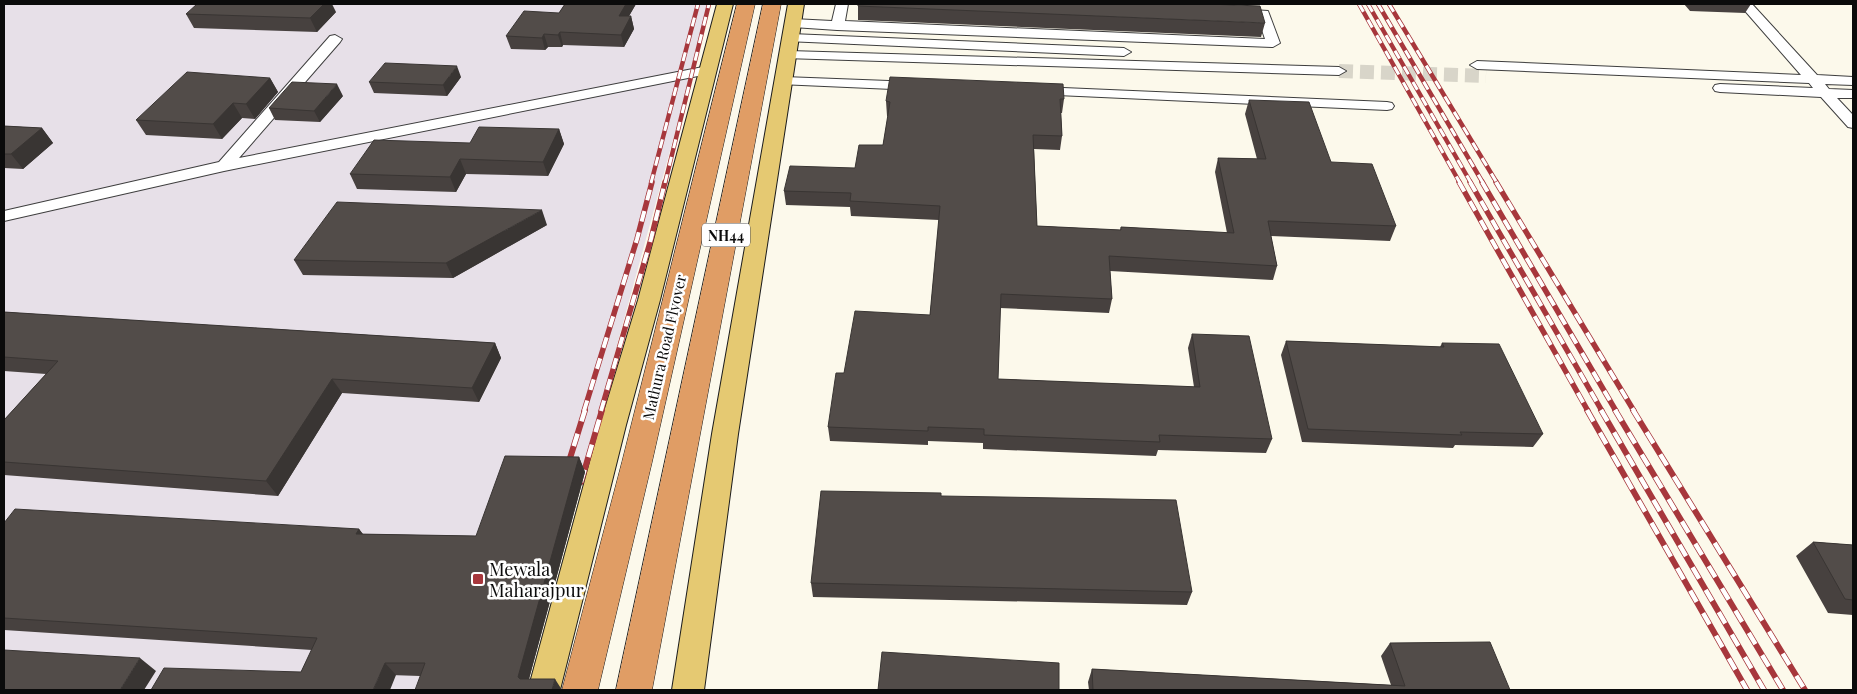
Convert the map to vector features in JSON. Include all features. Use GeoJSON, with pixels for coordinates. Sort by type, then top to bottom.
{"type":"FeatureCollection","features":[{"type":"Feature","properties":{"kind":"highway","name":"Mathura Road Flyover"},"geometry":{"type":"LineString","coordinates":[[580,690],[637,462],[746,4]]}},
{"type":"Feature","properties":{"kind":"highway","name":"NH44"},"geometry":{"type":"LineString","coordinates":[[634,690],[772,4]]}},
{"type":"Feature","properties":{"kind":"main road"},"geometry":{"type":"LineString","coordinates":[[544,690],[726,4]]}},
{"type":"Feature","properties":{"kind":"main road"},"geometry":{"type":"LineString","coordinates":[[688,690],[725,434],[792,30]]}},
{"type":"Feature","properties":{"kind":"street"},"geometry":{"type":"LineString","coordinates":[[837,26],[842,4]]}},
{"type":"Feature","properties":{"kind":"street"},"geometry":{"type":"LineString","coordinates":[[1745,4],[1853,124]]}},
{"type":"Feature","properties":{"kind":"street"},"geometry":{"type":"LineString","coordinates":[[792,30],[837,26],[1273,43],[1263,14],[1224,12]]}},
{"type":"Feature","properties":{"kind":"street"},"geometry":{"type":"LineString","coordinates":[[792,30],[1335,66]]}},
{"type":"Feature","properties":{"kind":"street"},"geometry":{"type":"LineString","coordinates":[[224,166],[335,39]]}},
{"type":"Feature","properties":{"kind":"street"},"geometry":{"type":"LineString","coordinates":[[1477,65],[1853,81]]}},
{"type":"Feature","properties":{"kind":"street"},"geometry":{"type":"LineString","coordinates":[[4,216],[224,166],[708,70]]}},
{"type":"Feature","properties":{"kind":"street"},"geometry":{"type":"LineString","coordinates":[[1486,76],[1853,94]]}},
{"type":"Feature","properties":{"kind":"street"},"geometry":{"type":"LineString","coordinates":[[784,80],[932,87]]}},
{"type":"Feature","properties":{"kind":"street"},"geometry":{"type":"LineString","coordinates":[[1021,91],[1387,106]]}},
{"type":"Feature","properties":{"kind":"shaded area"},"geometry":{"type":"Polygon","coordinates":[[[4,4],[710,4],[523,690],[4,690],[4,4]]]}},
{"type":"Feature","properties":{"kind":"building"},"geometry":{"type":"Polygon","coordinates":[[[197,4],[324,4],[310,18],[186,14],[197,4]]]}},
{"type":"Feature","properties":{"kind":"building"},"geometry":{"type":"Polygon","coordinates":[[[565,4],[626,4],[619,16],[631,16],[621,35],[560,32],[558,35],[544,34],[542,38],[506,36],[524,11],[559,13],[565,4]]]}},
{"type":"Feature","properties":{"kind":"building"},"geometry":{"type":"Polygon","coordinates":[[[858,4],[1208,4],[1260,6],[1265,23],[858,6],[858,4]]]}},
{"type":"Feature","properties":{"kind":"building"},"geometry":{"type":"Polygon","coordinates":[[[385,63],[457,66],[443,85],[369,82],[385,63]]]}},
{"type":"Feature","properties":{"kind":"building"},"geometry":{"type":"Polygon","coordinates":[[[187,72],[270,78],[246,104],[233,103],[213,124],[136,120],[187,72]]]}},
{"type":"Feature","properties":{"kind":"building"},"geometry":{"type":"Polygon","coordinates":[[[890,77],[1063,84],[1064,99],[1060,99],[1062,136],[1033,135],[1037,226],[1121,230],[1121,227],[1234,233],[1218,158],[1266,159],[1249,100],[1309,102],[1331,162],[1372,164],[1396,226],[1268,221],[1277,266],[1109,256],[1112,299],[1001,294],[998,379],[1200,387],[1192,334],[1249,336],[1272,439],[1159,435],[1160,442],[984,435],[984,429],[928,427],[928,431],[828,427],[836,373],[844,373],[855,311],[930,315],[940,206],[850,201],[851,193],[784,191],[790,166],[855,168],[859,145],[883,145],[890,102],[886,101],[890,77]]]}},
{"type":"Feature","properties":{"kind":"building"},"geometry":{"type":"Polygon","coordinates":[[[292,82],[337,84],[314,111],[269,108],[292,82]]]}},
{"type":"Feature","properties":{"kind":"building"},"geometry":{"type":"Polygon","coordinates":[[[4,126],[42,128],[11,154],[4,154],[4,126]]]}},
{"type":"Feature","properties":{"kind":"building"},"geometry":{"type":"Polygon","coordinates":[[[479,127],[559,129],[543,162],[460,159],[450,177],[350,174],[374,140],[470,143],[479,127]]]}},
{"type":"Feature","properties":{"kind":"building"},"geometry":{"type":"Polygon","coordinates":[[[337,202],[542,210],[446,263],[294,260],[337,202]]]}},
{"type":"Feature","properties":{"kind":"building"},"geometry":{"type":"Polygon","coordinates":[[[4,312],[495,343],[472,388],[332,379],[266,481],[4,462],[4,420],[58,361],[4,357],[4,312]]]}},
{"type":"Feature","properties":{"kind":"building"},"geometry":{"type":"Polygon","coordinates":[[[1286,341],[1444,347],[1442,343],[1499,344],[1543,434],[1460,432],[1462,435],[1308,429],[1286,341]]]}},
{"type":"Feature","properties":{"kind":"building"},"geometry":{"type":"Polygon","coordinates":[[[505,456],[579,457],[518,677],[520,679],[555,679],[552,690],[415,690],[425,663],[385,663],[373,690],[151,690],[164,668],[301,672],[317,638],[4,618],[4,523],[15,509],[359,529],[356,534],[476,536],[505,456]]]}},
{"type":"Feature","properties":{"kind":"building"},"geometry":{"type":"Polygon","coordinates":[[[821,491],[941,493],[941,496],[1176,500],[1192,592],[811,583],[821,491]]]}},
{"type":"Feature","properties":{"kind":"building"},"geometry":{"type":"Polygon","coordinates":[[[1813,542],[1853,545],[1853,600],[1845,599],[1813,542]]]}},
{"type":"Feature","properties":{"kind":"building"},"geometry":{"type":"Polygon","coordinates":[[[1490,642],[1510,690],[1093,690],[1092,669],[1405,686],[1390,643],[1490,642]]]}},
{"type":"Feature","properties":{"kind":"building"},"geometry":{"type":"Polygon","coordinates":[[[4,650],[140,658],[120,690],[4,690],[4,650]]]}},
{"type":"Feature","properties":{"kind":"building"},"geometry":{"type":"Polygon","coordinates":[[[882,652],[1059,663],[1059,690],[878,690],[882,652]]]}},
{"type":"Feature","properties":{"kind":"tunnel"},"geometry":{"type":"LineString","coordinates":[[1339,71],[1486,76]]}},
{"type":"Feature","properties":{"kind":"railway"},"geometry":{"type":"LineString","coordinates":[[651,183],[698,4]]}},
{"type":"Feature","properties":{"kind":"railway"},"geometry":{"type":"LineString","coordinates":[[665,183],[709,4]]}},
{"type":"Feature","properties":{"kind":"railway"},"geometry":{"type":"LineString","coordinates":[[1359,4],[1460,183]]}},
{"type":"Feature","properties":{"kind":"railway"},"geometry":{"type":"LineString","coordinates":[[1368,4],[1471,183]]}},
{"type":"Feature","properties":{"kind":"railway"},"geometry":{"type":"LineString","coordinates":[[1378,4],[1483,183]]}},
{"type":"Feature","properties":{"kind":"railway"},"geometry":{"type":"LineString","coordinates":[[1389,4],[1497,183]]}},
{"type":"Feature","properties":{"kind":"railway"},"geometry":{"type":"LineString","coordinates":[[584,411],[637,239],[652,182]]}},
{"type":"Feature","properties":{"kind":"railway"},"geometry":{"type":"LineString","coordinates":[[601,411],[651,239],[665,182]]}},
{"type":"Feature","properties":{"kind":"railway"},"geometry":{"type":"LineString","coordinates":[[1459,182],[1588,411]]}},
{"type":"Feature","properties":{"kind":"railway"},"geometry":{"type":"LineString","coordinates":[[1470,182],[1602,411]]}},
{"type":"Feature","properties":{"kind":"railway"},"geometry":{"type":"LineString","coordinates":[[1482,182],[1616,411]]}},
{"type":"Feature","properties":{"kind":"railway"},"geometry":{"type":"LineString","coordinates":[[1496,182],[1634,411]]}},
{"type":"Feature","properties":{"kind":"railway"},"geometry":{"type":"LineString","coordinates":[[566,471],[585,410]]}},
{"type":"Feature","properties":{"kind":"railway"},"geometry":{"type":"LineString","coordinates":[[581,482],[602,410]]}},
{"type":"Feature","properties":{"kind":"railway"},"geometry":{"type":"LineString","coordinates":[[1587,410],[1747,690]]}},
{"type":"Feature","properties":{"kind":"railway"},"geometry":{"type":"LineString","coordinates":[[1601,410],[1764,690]]}},
{"type":"Feature","properties":{"kind":"railway"},"geometry":{"type":"LineString","coordinates":[[1615,410],[1783,690]]}},
{"type":"Feature","properties":{"kind":"railway"},"geometry":{"type":"LineString","coordinates":[[1633,410],[1805,690]]}},
{"type":"Feature","properties":{"kind":"place","name":"Mewala Maharajpur"},"geometry":{"type":"Point","coordinates":[478,579]}}]}
